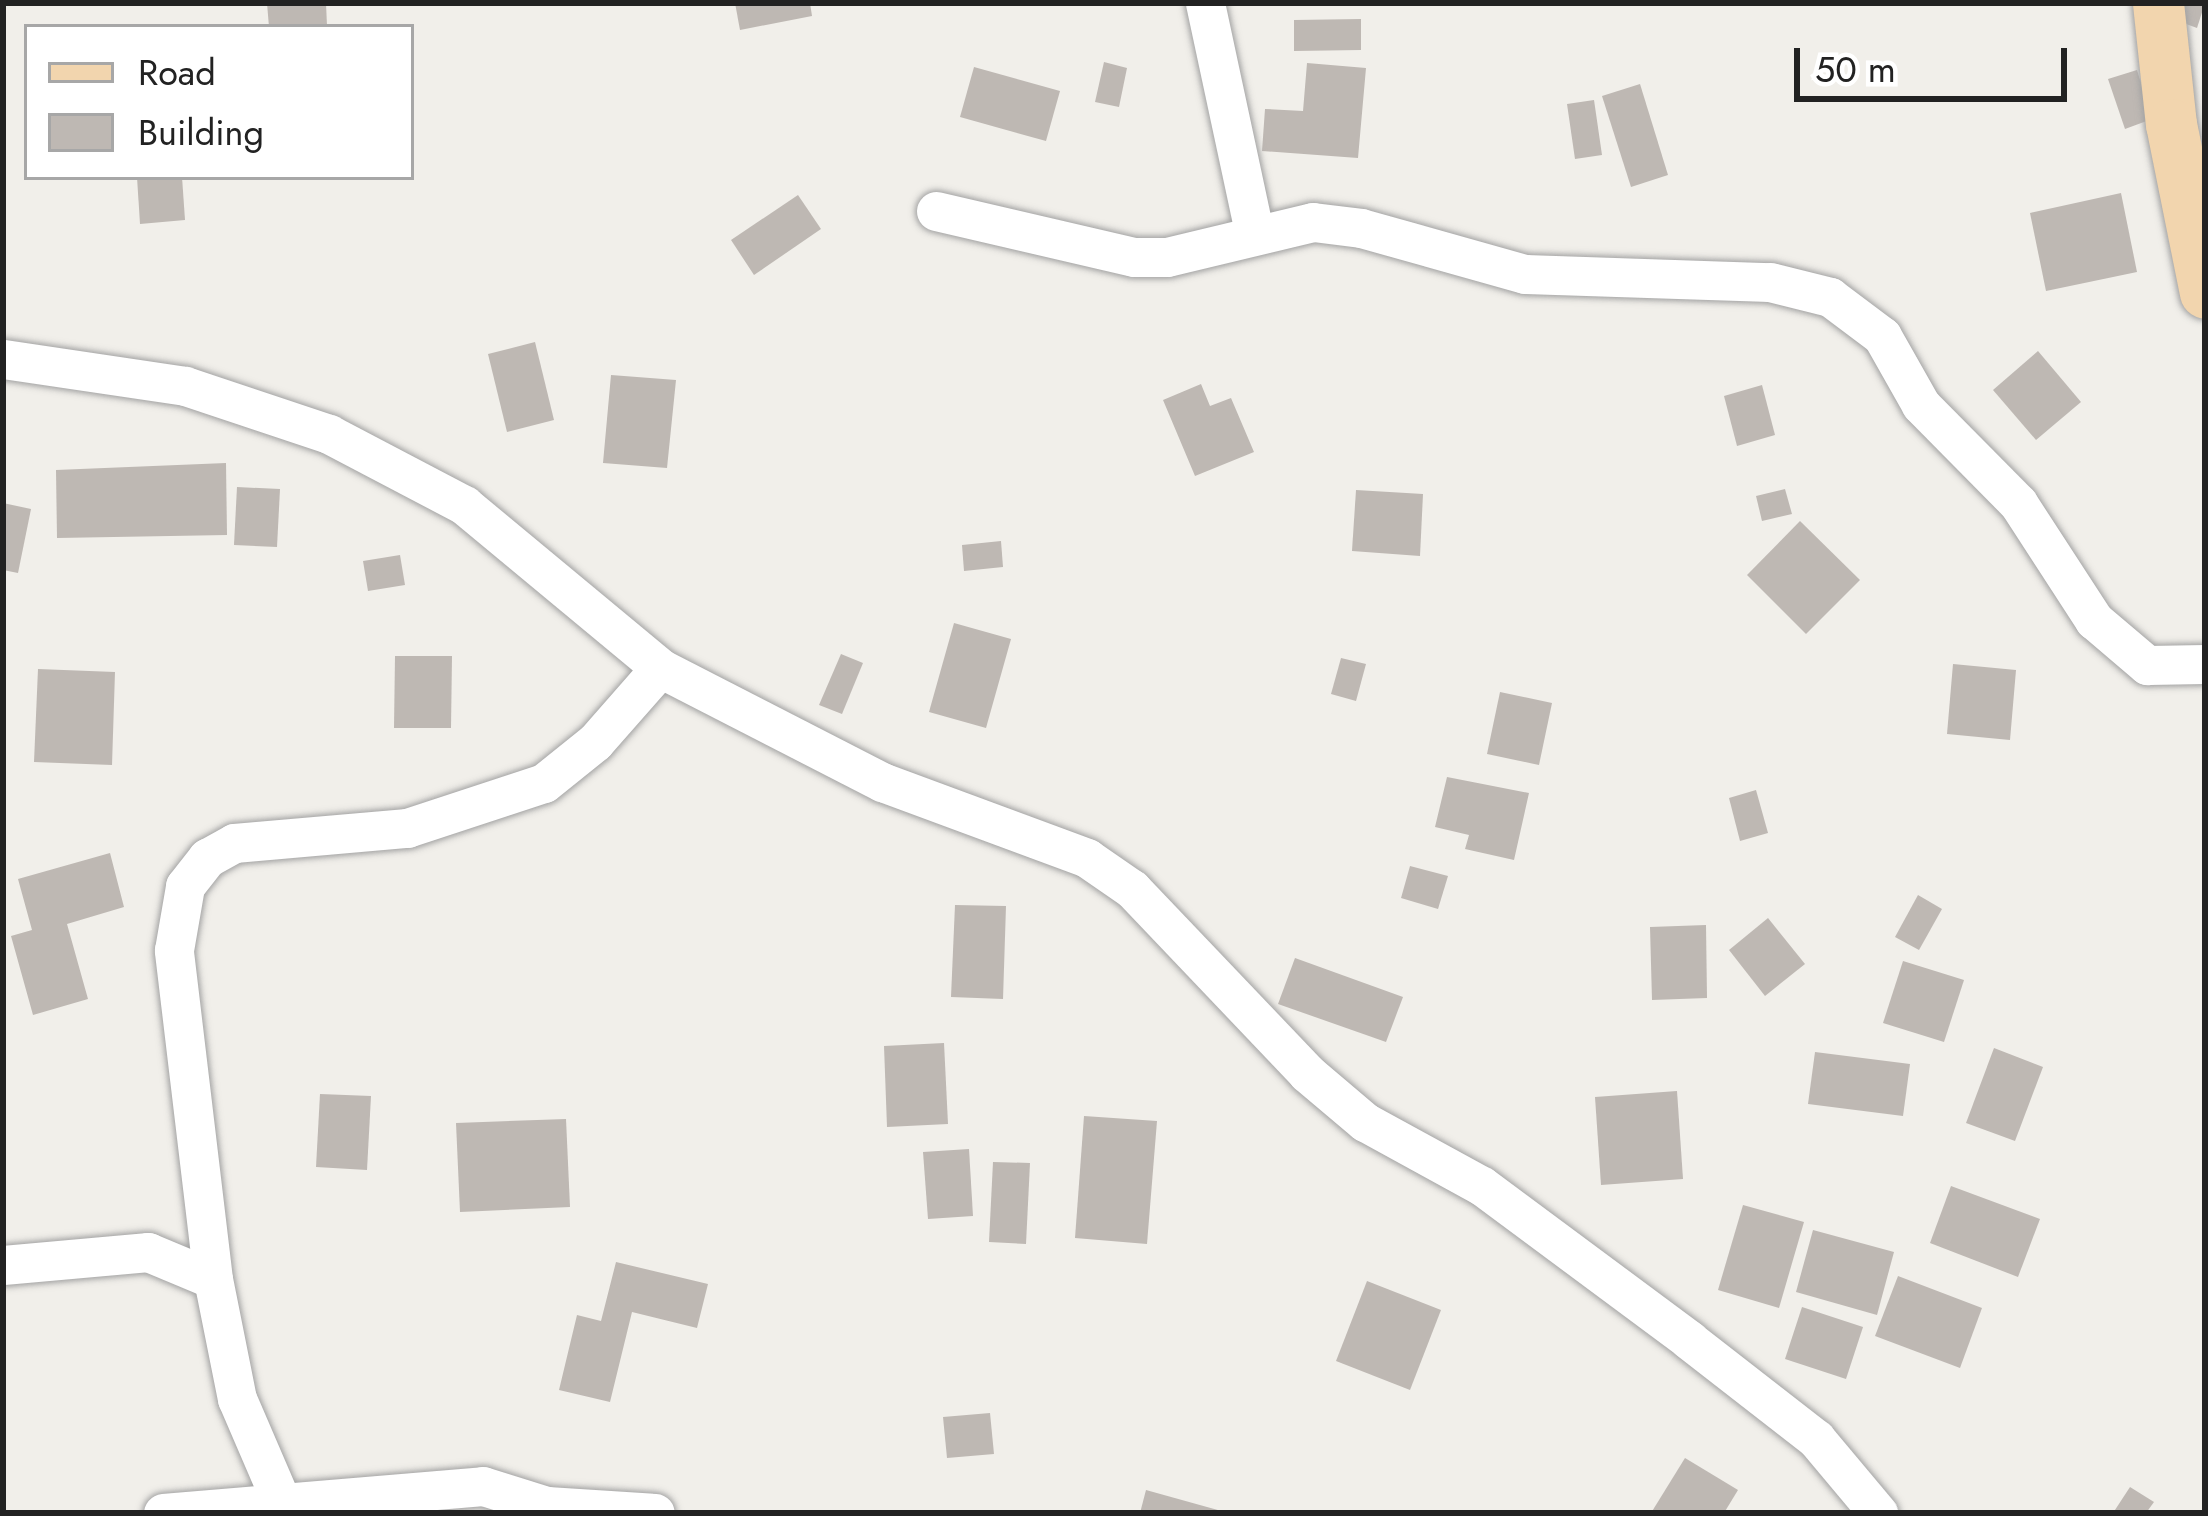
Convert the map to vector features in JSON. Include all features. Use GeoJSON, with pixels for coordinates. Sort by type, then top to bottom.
{"type":"FeatureCollection","features":[{"type":"Feature","properties":{"kind":"main road"},"geometry":{"type":"LineString","coordinates":[[2158,3],[2205,293]]}},
{"type":"Feature","properties":{"kind":"street"},"geometry":{"type":"LineString","coordinates":[[1204,3],[1254,231]]}},
{"type":"Feature","properties":{"kind":"street"},"geometry":{"type":"LineString","coordinates":[[936,212],[1134,257],[1168,257],[1254,231],[1345,226],[1525,274],[1770,282],[1830,297],[1882,336],[1921,405],[2018,502],[2094,620],[2146,665],[2205,664]]}},
{"type":"Feature","properties":{"kind":"street"},"geometry":{"type":"LineString","coordinates":[[3,359],[185,386],[329,434],[464,505],[660,668],[882,782],[1021,830],[1117,879],[1306,1073],[1365,1122],[1482,1186],[1689,1340],[1816,1439],[1879,1513]]}},
{"type":"Feature","properties":{"kind":"street"},"geometry":{"type":"LineString","coordinates":[[281,1501],[237,1399],[213,1279],[174,950],[185,886],[207,858],[234,843],[407,828],[544,784],[595,742],[660,668]]}},
{"type":"Feature","properties":{"kind":"street"},"geometry":{"type":"LineString","coordinates":[[3,1265],[148,1252],[213,1279]]}},
{"type":"Feature","properties":{"kind":"street"},"geometry":{"type":"LineString","coordinates":[[163,1513],[483,1486],[547,1506],[655,1513]]}},
{"type":"Feature","properties":{"kind":"building"},"geometry":{"type":"Polygon","coordinates":[[[267,3],[326,3],[327,24],[269,24],[267,3]]]}},
{"type":"Feature","properties":{"kind":"building"},"geometry":{"type":"Polygon","coordinates":[[[735,3],[810,3],[812,16],[740,30],[735,3]]]}},
{"type":"Feature","properties":{"kind":"building"},"geometry":{"type":"Polygon","coordinates":[[[2175,3],[2205,3],[2197,28],[2170,18],[2175,3]]]}},
{"type":"Feature","properties":{"kind":"building"},"geometry":{"type":"Polygon","coordinates":[[[1361,19],[1361,50],[1294,51],[1294,20],[1361,19]]]}},
{"type":"Feature","properties":{"kind":"building"},"geometry":{"type":"Polygon","coordinates":[[[1104,62],[1127,68],[1119,107],[1095,102],[1104,62]]]}},
{"type":"Feature","properties":{"kind":"building"},"geometry":{"type":"Polygon","coordinates":[[[1307,63],[1366,68],[1358,158],[1262,151],[1265,109],[1303,111],[1307,63]]]}},
{"type":"Feature","properties":{"kind":"building"},"geometry":{"type":"Polygon","coordinates":[[[974,67],[1060,91],[1046,141],[960,117],[974,67]]]}},
{"type":"Feature","properties":{"kind":"building"},"geometry":{"type":"Polygon","coordinates":[[[2137,70],[2152,119],[2125,129],[2108,79],[2137,70]]]}},
{"type":"Feature","properties":{"kind":"building"},"geometry":{"type":"Polygon","coordinates":[[[1640,84],[1668,175],[1631,187],[1602,96],[1640,84]]]}},
{"type":"Feature","properties":{"kind":"building"},"geometry":{"type":"Polygon","coordinates":[[[1594,100],[1602,155],[1575,159],[1567,104],[1594,100]]]}},
{"type":"Feature","properties":{"kind":"building"},"geometry":{"type":"Polygon","coordinates":[[[137,180],[182,180],[185,220],[140,224],[137,180]]]}},
{"type":"Feature","properties":{"kind":"building"},"geometry":{"type":"Polygon","coordinates":[[[2121,193],[2137,272],[2046,291],[2030,213],[2121,193]]]}},
{"type":"Feature","properties":{"kind":"building"},"geometry":{"type":"Polygon","coordinates":[[[798,195],[821,229],[754,275],[731,240],[798,195]]]}},
{"type":"Feature","properties":{"kind":"building"},"geometry":{"type":"Polygon","coordinates":[[[535,342],[554,420],[507,432],[488,354],[535,342]]]}},
{"type":"Feature","properties":{"kind":"building"},"geometry":{"type":"Polygon","coordinates":[[[2038,351],[2081,402],[2036,440],[1993,390],[2038,351]]]}},
{"type":"Feature","properties":{"kind":"building"},"geometry":{"type":"Polygon","coordinates":[[[611,375],[676,380],[667,468],[603,463],[611,375]]]}},
{"type":"Feature","properties":{"kind":"building"},"geometry":{"type":"Polygon","coordinates":[[[1201,384],[1210,406],[1231,398],[1254,452],[1195,476],[1163,400],[1201,384]]]}},
{"type":"Feature","properties":{"kind":"building"},"geometry":{"type":"Polygon","coordinates":[[[1762,385],[1775,435],[1737,446],[1724,396],[1762,385]]]}},
{"type":"Feature","properties":{"kind":"building"},"geometry":{"type":"Polygon","coordinates":[[[226,463],[227,535],[57,538],[56,470],[226,463]]]}},
{"type":"Feature","properties":{"kind":"building"},"geometry":{"type":"Polygon","coordinates":[[[237,487],[280,489],[277,547],[234,545],[237,487]]]}},
{"type":"Feature","properties":{"kind":"building"},"geometry":{"type":"Polygon","coordinates":[[[1785,489],[1792,514],[1762,521],[1756,496],[1785,489]]]}},
{"type":"Feature","properties":{"kind":"building"},"geometry":{"type":"Polygon","coordinates":[[[1356,490],[1423,494],[1420,556],[1352,551],[1356,490]]]}},
{"type":"Feature","properties":{"kind":"building"},"geometry":{"type":"Polygon","coordinates":[[[3,503],[31,509],[18,573],[3,570],[3,503]]]}},
{"type":"Feature","properties":{"kind":"building"},"geometry":{"type":"Polygon","coordinates":[[[1800,521],[1860,580],[1806,634],[1747,575],[1800,521]]]}},
{"type":"Feature","properties":{"kind":"building"},"geometry":{"type":"Polygon","coordinates":[[[1001,541],[1003,567],[964,571],[962,545],[1001,541]]]}},
{"type":"Feature","properties":{"kind":"building"},"geometry":{"type":"Polygon","coordinates":[[[400,555],[405,585],[368,591],[363,561],[400,555]]]}},
{"type":"Feature","properties":{"kind":"building"},"geometry":{"type":"Polygon","coordinates":[[[954,623],[1011,639],[986,728],[929,712],[954,623]]]}},
{"type":"Feature","properties":{"kind":"building"},"geometry":{"type":"Polygon","coordinates":[[[841,654],[863,663],[842,714],[819,705],[841,654]]]}},
{"type":"Feature","properties":{"kind":"building"},"geometry":{"type":"Polygon","coordinates":[[[395,656],[452,656],[451,728],[394,728],[395,656]]]}},
{"type":"Feature","properties":{"kind":"building"},"geometry":{"type":"Polygon","coordinates":[[[1341,658],[1366,664],[1356,701],[1331,694],[1341,658]]]}},
{"type":"Feature","properties":{"kind":"building"},"geometry":{"type":"Polygon","coordinates":[[[1953,664],[2016,670],[2010,740],[1947,734],[1953,664]]]}},
{"type":"Feature","properties":{"kind":"building"},"geometry":{"type":"Polygon","coordinates":[[[38,669],[115,672],[112,765],[34,762],[38,669]]]}},
{"type":"Feature","properties":{"kind":"building"},"geometry":{"type":"Polygon","coordinates":[[[1500,692],[1552,703],[1539,765],[1487,754],[1500,692]]]}},
{"type":"Feature","properties":{"kind":"building"},"geometry":{"type":"Polygon","coordinates":[[[1447,777],[1529,793],[1514,860],[1465,849],[1469,835],[1435,827],[1447,777]]]}},
{"type":"Feature","properties":{"kind":"building"},"geometry":{"type":"Polygon","coordinates":[[[1756,790],[1768,833],[1740,841],[1729,798],[1756,790]]]}},
{"type":"Feature","properties":{"kind":"building"},"geometry":{"type":"Polygon","coordinates":[[[110,853],[124,907],[67,924],[88,999],[33,1015],[11,936],[32,930],[18,879],[110,853]]]}},
{"type":"Feature","properties":{"kind":"building"},"geometry":{"type":"Polygon","coordinates":[[[1410,866],[1448,876],[1438,909],[1401,898],[1410,866]]]}},
{"type":"Feature","properties":{"kind":"building"},"geometry":{"type":"Polygon","coordinates":[[[1918,895],[1942,909],[1919,950],[1895,937],[1918,895]]]}},
{"type":"Feature","properties":{"kind":"building"},"geometry":{"type":"Polygon","coordinates":[[[955,905],[1006,906],[1003,999],[951,997],[955,905]]]}},
{"type":"Feature","properties":{"kind":"building"},"geometry":{"type":"Polygon","coordinates":[[[1768,918],[1805,964],[1765,996],[1729,950],[1768,918]]]}},
{"type":"Feature","properties":{"kind":"building"},"geometry":{"type":"Polygon","coordinates":[[[1706,925],[1707,998],[1652,1000],[1650,927],[1706,925]]]}},
{"type":"Feature","properties":{"kind":"building"},"geometry":{"type":"Polygon","coordinates":[[[1295,958],[1403,997],[1386,1042],[1278,1004],[1295,958]]]}},
{"type":"Feature","properties":{"kind":"building"},"geometry":{"type":"Polygon","coordinates":[[[1903,961],[1964,980],[1944,1042],[1883,1023],[1903,961]]]}},
{"type":"Feature","properties":{"kind":"building"},"geometry":{"type":"Polygon","coordinates":[[[944,1043],[948,1124],[887,1127],[884,1046],[944,1043]]]}},
{"type":"Feature","properties":{"kind":"building"},"geometry":{"type":"Polygon","coordinates":[[[1994,1048],[2043,1067],[2015,1141],[1966,1123],[1994,1048]]]}},
{"type":"Feature","properties":{"kind":"building"},"geometry":{"type":"Polygon","coordinates":[[[1815,1052],[1910,1064],[1903,1116],[1808,1104],[1815,1052]]]}},
{"type":"Feature","properties":{"kind":"building"},"geometry":{"type":"Polygon","coordinates":[[[1677,1091],[1683,1179],[1601,1185],[1595,1097],[1677,1091]]]}},
{"type":"Feature","properties":{"kind":"building"},"geometry":{"type":"Polygon","coordinates":[[[320,1094],[371,1096],[367,1170],[316,1167],[320,1094]]]}},
{"type":"Feature","properties":{"kind":"building"},"geometry":{"type":"Polygon","coordinates":[[[1084,1116],[1157,1121],[1147,1244],[1075,1238],[1084,1116]]]}},
{"type":"Feature","properties":{"kind":"building"},"geometry":{"type":"Polygon","coordinates":[[[566,1119],[570,1207],[460,1212],[456,1123],[566,1119]]]}},
{"type":"Feature","properties":{"kind":"building"},"geometry":{"type":"Polygon","coordinates":[[[969,1149],[973,1216],[928,1219],[923,1152],[969,1149]]]}},
{"type":"Feature","properties":{"kind":"building"},"geometry":{"type":"Polygon","coordinates":[[[993,1162],[1030,1163],[1026,1244],[989,1242],[993,1162]]]}},
{"type":"Feature","properties":{"kind":"building"},"geometry":{"type":"Polygon","coordinates":[[[1951,1186],[2040,1219],[2018,1277],[1930,1243],[1951,1186]]]}},
{"type":"Feature","properties":{"kind":"building"},"geometry":{"type":"Polygon","coordinates":[[[1743,1205],[1804,1222],[1779,1308],[1718,1290],[1743,1205]]]}},
{"type":"Feature","properties":{"kind":"building"},"geometry":{"type":"Polygon","coordinates":[[[1813,1230],[1894,1252],[1877,1315],[1796,1292],[1813,1230]]]}},
{"type":"Feature","properties":{"kind":"building"},"geometry":{"type":"Polygon","coordinates":[[[616,1262],[708,1284],[697,1328],[632,1312],[610,1402],[559,1390],[577,1315],[601,1321],[616,1262]]]}},
{"type":"Feature","properties":{"kind":"building"},"geometry":{"type":"Polygon","coordinates":[[[1898,1276],[1982,1308],[1960,1368],[1875,1336],[1898,1276]]]}},
{"type":"Feature","properties":{"kind":"building"},"geometry":{"type":"Polygon","coordinates":[[[1367,1281],[1441,1310],[1410,1390],[1336,1361],[1367,1281]]]}},
{"type":"Feature","properties":{"kind":"building"},"geometry":{"type":"Polygon","coordinates":[[[1802,1307],[1863,1327],[1846,1379],[1785,1359],[1802,1307]]]}},
{"type":"Feature","properties":{"kind":"building"},"geometry":{"type":"Polygon","coordinates":[[[990,1413],[994,1454],[947,1458],[943,1417],[990,1413]]]}},
{"type":"Feature","properties":{"kind":"building"},"geometry":{"type":"Polygon","coordinates":[[[1685,1458],[1738,1490],[1724,1513],[1651,1513],[1685,1458]]]}},
{"type":"Feature","properties":{"kind":"building"},"geometry":{"type":"Polygon","coordinates":[[[2130,1487],[2154,1502],[2146,1513],[2113,1513],[2130,1487]]]}},
{"type":"Feature","properties":{"kind":"building"},"geometry":{"type":"Polygon","coordinates":[[[1146,1490],[1225,1512],[1225,1513],[1140,1513],[1146,1490]]]}}]}
